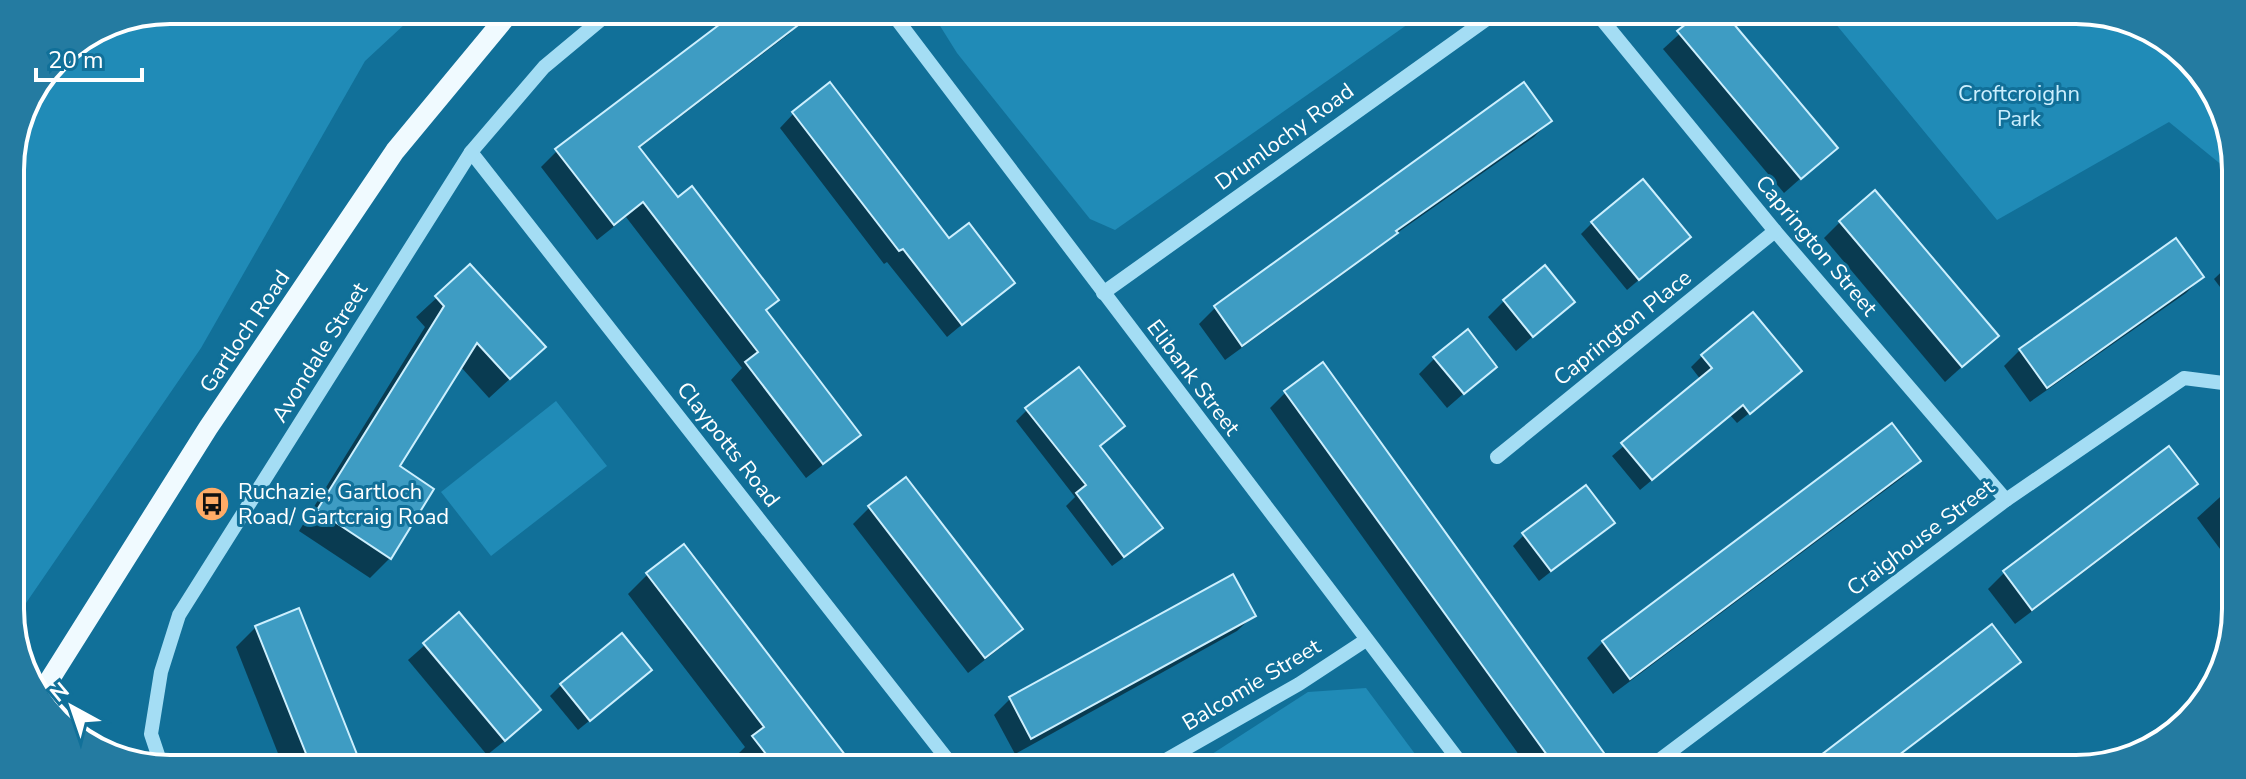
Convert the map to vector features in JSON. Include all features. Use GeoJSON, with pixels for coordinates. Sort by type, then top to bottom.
{"type":"FeatureCollection","features":[{"type":"Feature","properties":{"kind":"main road","name":"Gartloch Road"},"geometry":{"type":"LineString","coordinates":[[46,685],[208,428],[395,151],[500,24]]}},
{"type":"Feature","properties":{"kind":"street","name":"Avondale Street"},"geometry":{"type":"LineString","coordinates":[[158,754],[151,734],[161,672],[179,615],[471,152],[544,67],[596,24]]}},
{"type":"Feature","properties":{"kind":"street","name":"Elibank Street"},"geometry":{"type":"LineString","coordinates":[[900,24],[1455,755]]}},
{"type":"Feature","properties":{"kind":"street","name":"Drumlochy Road"},"geometry":{"type":"LineString","coordinates":[[1103,293],[1480,24]]}},
{"type":"Feature","properties":{"kind":"street","name":"Caprington Street"},"geometry":{"type":"LineString","coordinates":[[1606,24],[1775,231],[2006,500]]}},
{"type":"Feature","properties":{"kind":"street","name":"Claypotts Road"},"geometry":{"type":"LineString","coordinates":[[471,152],[944,755]]}},
{"type":"Feature","properties":{"kind":"street","name":"Caprington Place"},"geometry":{"type":"LineString","coordinates":[[1497,457],[1775,231]]}},
{"type":"Feature","properties":{"kind":"street","name":"Craighouse Street"},"geometry":{"type":"LineString","coordinates":[[1666,755],[2006,500],[2184,378],[2222,383]]}},
{"type":"Feature","properties":{"kind":"street","name":"Balcomie Street"},"geometry":{"type":"LineString","coordinates":[[1175,755],[1299,684],[1366,640]]}},
{"type":"Feature","properties":{"kind":"green space"},"geometry":{"type":"Polygon","coordinates":[[[161,24],[405,24],[365,61],[201,348],[24,606],[24,161],[35,114],[54,81],[74,60],[97,44],[114,35],[142,27],[161,24]]]}},
{"type":"Feature","properties":{"kind":"green space"},"geometry":{"type":"Polygon","coordinates":[[[939,24],[1408,24],[1115,230],[1090,219],[957,53],[939,24]]]}},
{"type":"Feature","properties":{"kind":"green space","name":"Croftcroighn Park"},"geometry":{"type":"Polygon","coordinates":[[[1836,24],[2095,25],[2123,32],[2157,49],[2186,74],[2197,89],[2214,123],[2222,165],[2169,122],[1997,220],[1836,24]]]}},
{"type":"Feature","properties":{"kind":"green space"},"geometry":{"type":"Polygon","coordinates":[[[556,401],[607,466],[491,556],[441,492],[556,401]]]}},
{"type":"Feature","properties":{"kind":"green space"},"geometry":{"type":"Polygon","coordinates":[[[1366,688],[1416,755],[1210,755],[1308,692],[1366,688]]]}},
{"type":"Feature","properties":{"kind":"building"},"geometry":{"type":"Polygon","coordinates":[[[720,24],[800,24],[639,147],[678,197],[692,186],[779,300],[766,310],[861,435],[823,464],[745,362],[758,352],[643,202],[614,225],[555,149],[720,24]]]}},
{"type":"Feature","properties":{"kind":"building"},"geometry":{"type":"Polygon","coordinates":[[[1686,24],[1734,24],[1838,148],[1801,179],[1677,31],[1686,24]]]}},
{"type":"Feature","properties":{"kind":"building"},"geometry":{"type":"Polygon","coordinates":[[[830,82],[949,238],[969,223],[1015,283],[962,325],[903,249],[899,251],[792,112],[830,82]]]}},
{"type":"Feature","properties":{"kind":"building"},"geometry":{"type":"Polygon","coordinates":[[[1524,82],[1552,121],[1396,231],[1398,233],[1242,346],[1214,306],[1524,82]]]}},
{"type":"Feature","properties":{"kind":"building"},"geometry":{"type":"Polygon","coordinates":[[[1643,179],[1691,237],[1639,280],[1591,222],[1643,179]]]}},
{"type":"Feature","properties":{"kind":"building"},"geometry":{"type":"Polygon","coordinates":[[[1875,190],[1999,336],[1962,367],[1839,221],[1875,190]]]}},
{"type":"Feature","properties":{"kind":"building"},"geometry":{"type":"Polygon","coordinates":[[[2176,238],[2204,277],[2047,388],[2019,349],[2176,238]]]}},
{"type":"Feature","properties":{"kind":"building"},"geometry":{"type":"Polygon","coordinates":[[[470,264],[546,347],[510,379],[477,343],[400,466],[434,489],[391,559],[317,510],[444,306],[435,296],[470,264]]]}},
{"type":"Feature","properties":{"kind":"building"},"geometry":{"type":"Polygon","coordinates":[[[1545,265],[1575,302],[1533,337],[1503,300],[1545,265]]]}},
{"type":"Feature","properties":{"kind":"building"},"geometry":{"type":"Polygon","coordinates":[[[1753,312],[1802,371],[1750,414],[1743,405],[1652,480],[1621,443],[1712,368],[1701,355],[1753,312]]]}},
{"type":"Feature","properties":{"kind":"building"},"geometry":{"type":"Polygon","coordinates":[[[1468,329],[1497,367],[1464,394],[1433,357],[1468,329]]]}},
{"type":"Feature","properties":{"kind":"building"},"geometry":{"type":"Polygon","coordinates":[[[1323,362],[1604,753],[1547,755],[1284,391],[1323,362]]]}},
{"type":"Feature","properties":{"kind":"building"},"geometry":{"type":"Polygon","coordinates":[[[1079,367],[1125,426],[1100,446],[1163,528],[1124,557],[1076,493],[1086,485],[1025,408],[1079,367]]]}},
{"type":"Feature","properties":{"kind":"building"},"geometry":{"type":"Polygon","coordinates":[[[1892,423],[1921,461],[1630,679],[1602,641],[1892,423]]]}},
{"type":"Feature","properties":{"kind":"building"},"geometry":{"type":"Polygon","coordinates":[[[2169,446],[2198,484],[2032,610],[2003,571],[2169,446]]]}},
{"type":"Feature","properties":{"kind":"building"},"geometry":{"type":"Polygon","coordinates":[[[906,477],[1023,629],[985,658],[868,506],[906,477]]]}},
{"type":"Feature","properties":{"kind":"building"},"geometry":{"type":"Polygon","coordinates":[[[1586,485],[1615,523],[1551,571],[1522,533],[1586,485]]]}},
{"type":"Feature","properties":{"kind":"building"},"geometry":{"type":"Polygon","coordinates":[[[684,544],[845,755],[767,755],[752,736],[764,727],[646,573],[684,544]]]}},
{"type":"Feature","properties":{"kind":"building"},"geometry":{"type":"Polygon","coordinates":[[[1233,574],[1256,616],[1031,739],[1009,697],[1233,574]]]}},
{"type":"Feature","properties":{"kind":"building"},"geometry":{"type":"Polygon","coordinates":[[[299,608],[357,755],[307,755],[255,626],[299,608]]]}},
{"type":"Feature","properties":{"kind":"building"},"geometry":{"type":"Polygon","coordinates":[[[459,612],[541,710],[505,741],[423,643],[459,612]]]}},
{"type":"Feature","properties":{"kind":"building"},"geometry":{"type":"Polygon","coordinates":[[[1992,624],[2021,662],[1899,755],[1821,755],[1992,624]]]}},
{"type":"Feature","properties":{"kind":"building"},"geometry":{"type":"Polygon","coordinates":[[[622,633],[652,670],[590,721],[560,684],[622,633]]]}},
{"type":"Feature","properties":{"kind":"place","name":"Ruchazie, Gartloch Road/ Gartcraig Road"},"geometry":{"type":"Point","coordinates":[212,504]}}]}
